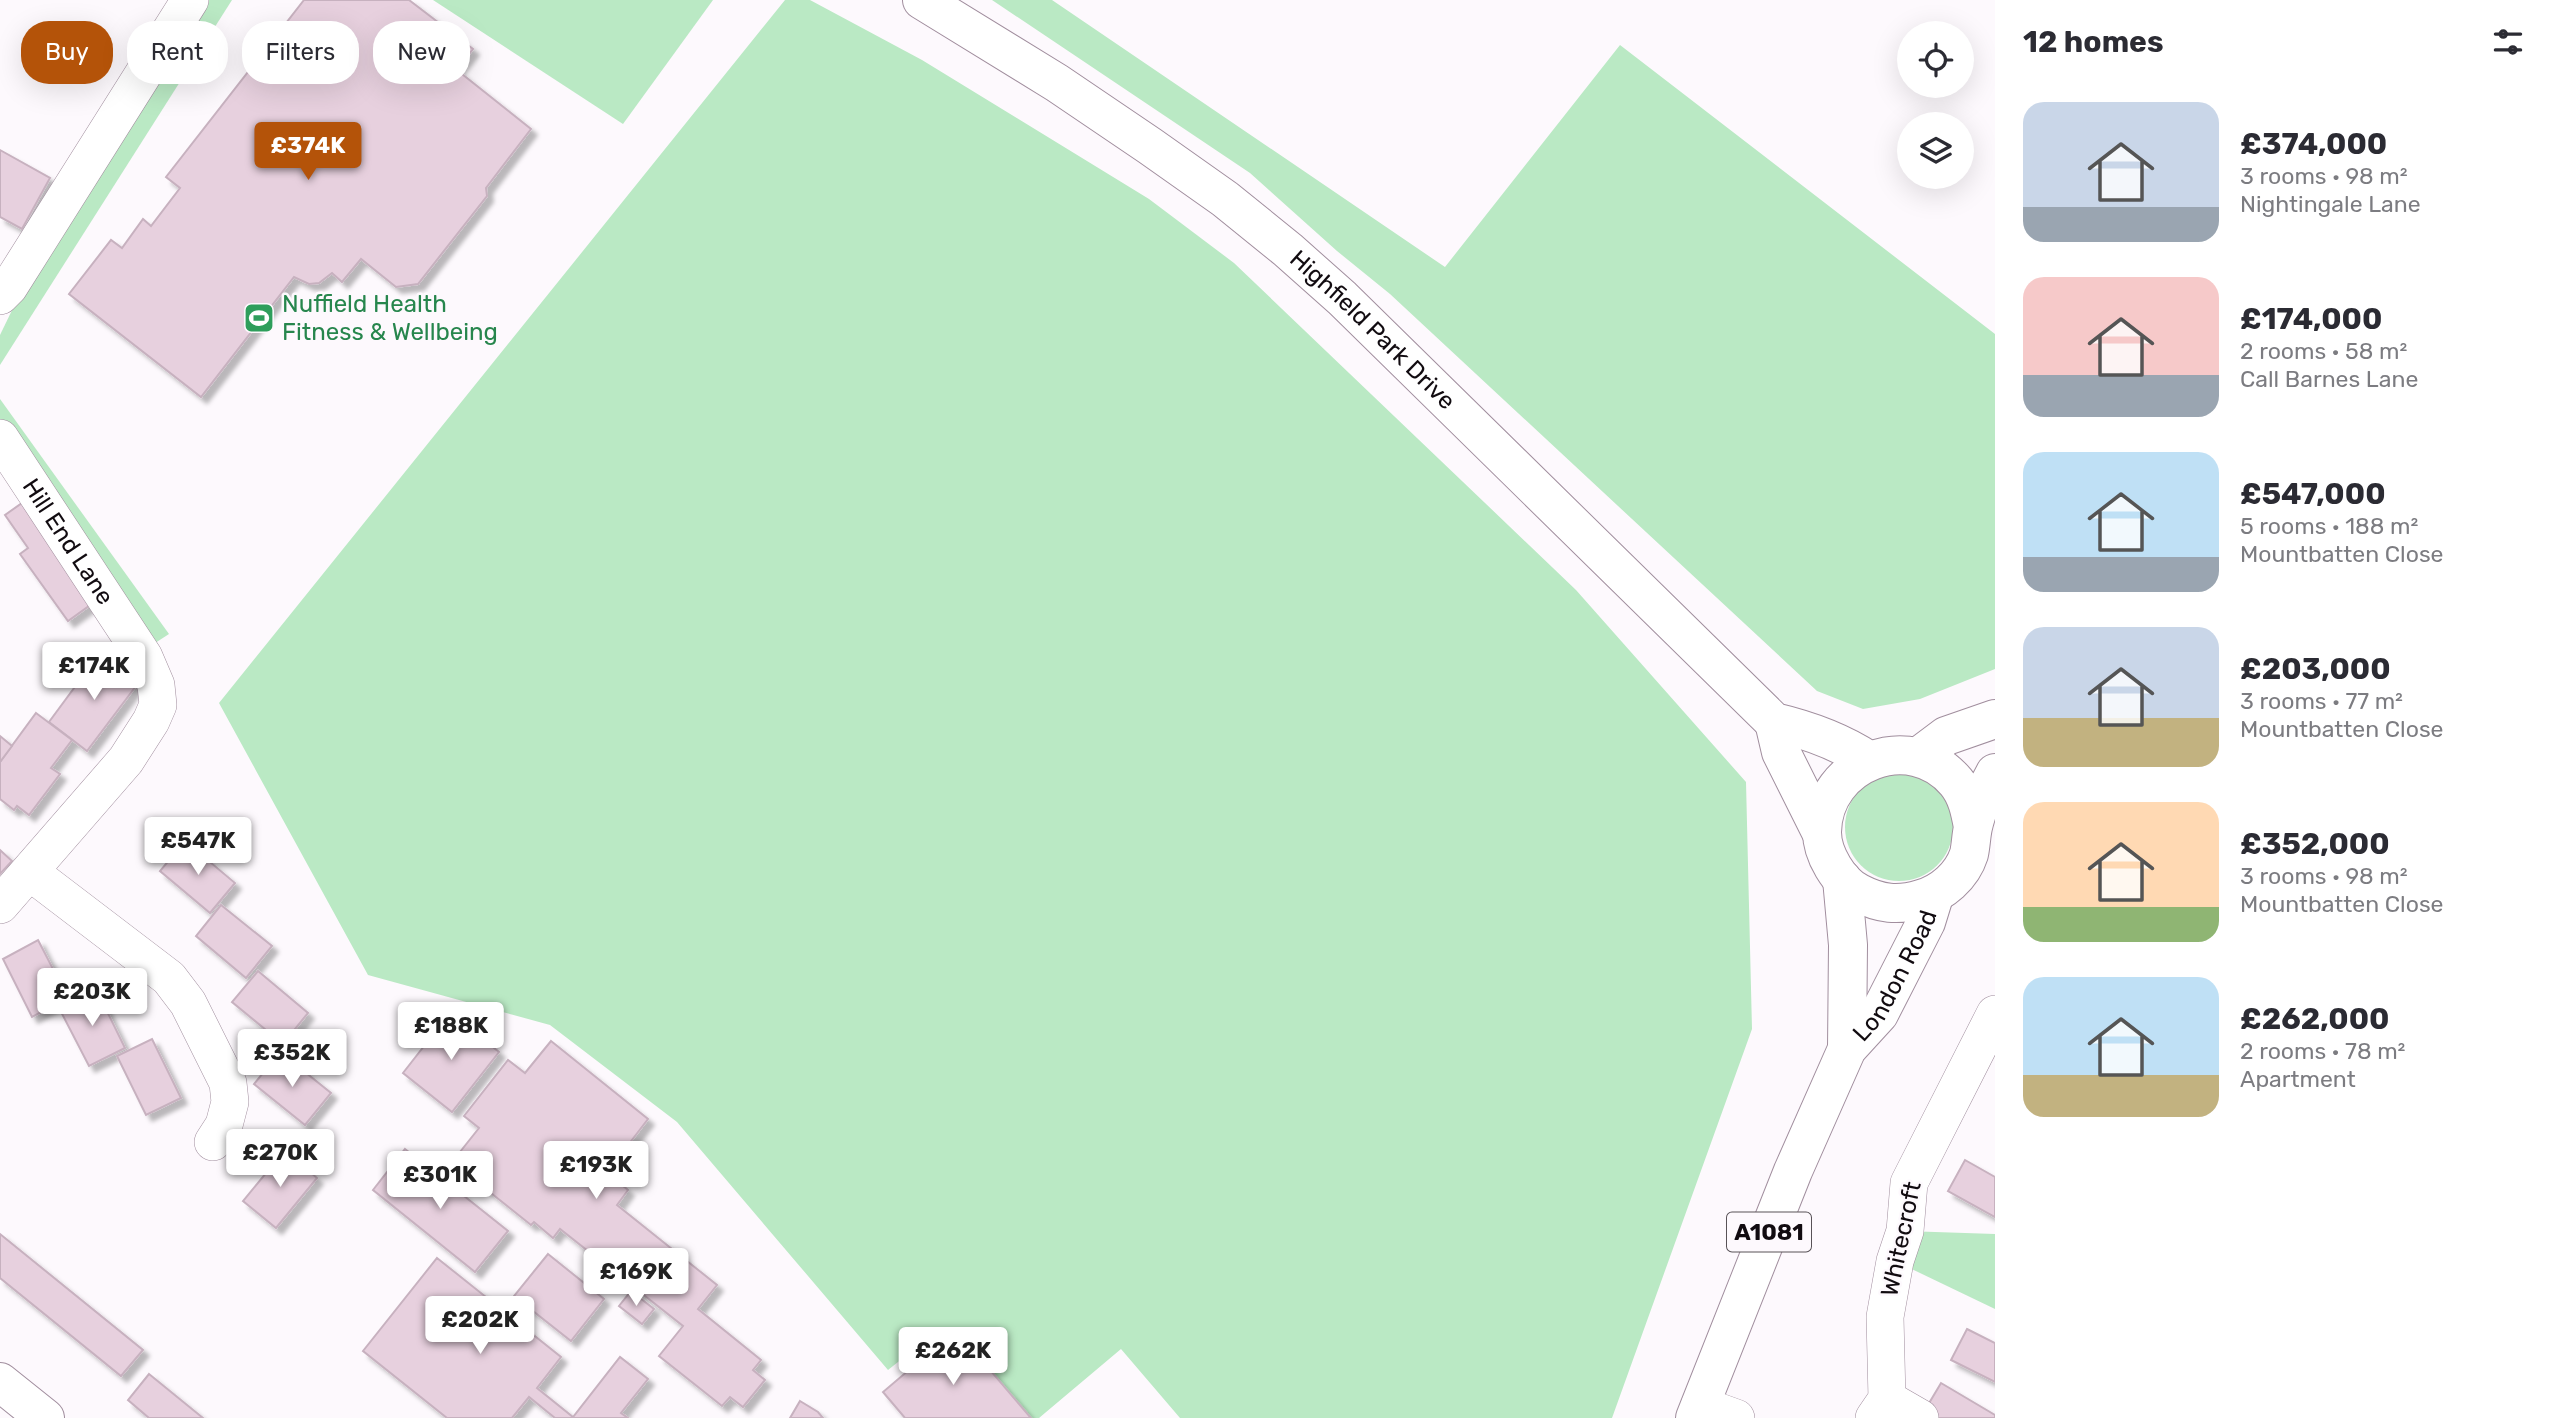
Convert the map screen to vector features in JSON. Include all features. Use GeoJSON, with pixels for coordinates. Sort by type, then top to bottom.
{"type":"FeatureCollection","features":[{"type":"Feature","properties":{"kind":"street"},"geometry":{"type":"LineString","coordinates":[[0,296],[9,287],[190,0]]}},
{"type":"Feature","properties":{"kind":"street","name":"Highfield Park Drive"},"geometry":{"type":"LineString","coordinates":[[922,0],[1056,83],[1225,199],[1342,298],[1774,722],[1782,752],[1822,834]]}},
{"type":"Feature","properties":{"kind":"street","name":"Hill End Lane"},"geometry":{"type":"LineString","coordinates":[[0,438],[144,657],[156,685],[158,705],[126,760],[30,872]]}},
{"type":"Feature","properties":{"kind":"street"},"geometry":{"type":"LineString","coordinates":[[1918,757],[1947,736],[1995,719]]}},
{"type":"Feature","properties":{"kind":"street"},"geometry":{"type":"LineString","coordinates":[[1774,722],[1807,730],[1845,745],[1868,760],[1848,773],[1832,793],[1824,816],[1822,834]]}},
{"type":"Feature","properties":{"kind":"street","name":"London Road"},"geometry":{"type":"LineString","coordinates":[[1868,760],[1891,754],[1918,757],[1940,766],[1957,783],[1968,803],[1973,827]]}},
{"type":"Feature","properties":{"kind":"street","name":"London Road"},"geometry":{"type":"LineString","coordinates":[[1822,834],[1826,852],[1842,879],[1853,890],[1874,901],[1904,904],[1934,895],[1954,879],[1969,855],[1973,827],[1995,773]]}},
{"type":"Feature","properties":{"kind":"street"},"geometry":{"type":"LineString","coordinates":[[0,905],[30,872],[169,978],[188,1003],[228,1083],[230,1102],[224,1125],[213,1142]]}},
{"type":"Feature","properties":{"kind":"street","name":"London Road"},"geometry":{"type":"LineString","coordinates":[[1842,879],[1848,946],[1847,1049]]}},
{"type":"Feature","properties":{"kind":"street","name":"London Road"},"geometry":{"type":"LineString","coordinates":[[1697,1412],[1793,1171],[1847,1049],[1879,1014],[1926,922],[1934,895]]}},
{"type":"Feature","properties":{"kind":"street","name":"Whitecroft"},"geometry":{"type":"LineString","coordinates":[[1920,1418],[1880,1408],[1885,1317],[1895,1261],[1905,1231],[1909,1183],[1995,1014]]}},
{"type":"Feature","properties":{"kind":"street"},"geometry":{"type":"LineString","coordinates":[[0,1382],[45,1418]]}},
{"type":"Feature","properties":{"kind":"street"},"geometry":{"type":"LineString","coordinates":[[1697,1412],[1736,1418]]}},
{"type":"Feature","properties":{"kind":"green space"},"geometry":{"type":"Polygon","coordinates":[[[202,0],[232,0],[219,21],[189,21],[202,0]]]}},
{"type":"Feature","properties":{"kind":"green space"},"geometry":{"type":"Polygon","coordinates":[[[433,0],[713,0],[623,124],[470,24],[470,21],[465,21],[433,0]]]}},
{"type":"Feature","properties":{"kind":"green space"},"geometry":{"type":"Polygon","coordinates":[[[785,0],[810,0],[922,60],[1149,199],[1234,263],[1576,590],[1746,782],[1752,1029],[1612,1418],[1180,1418],[1121,1349],[1039,1418],[1031,1418],[921,1360],[913,1350],[888,1370],[677,1122],[550,1025],[368,975],[219,703],[785,0]]]}},
{"type":"Feature","properties":{"kind":"green space"},"geometry":{"type":"Polygon","coordinates":[[[992,0],[1052,0],[1445,267],[1620,45],[1995,334],[1995,669],[1920,699],[1863,709],[1817,691],[1390,294],[1337,251],[1250,173],[992,0]]]}},
{"type":"Feature","properties":{"kind":"green space"},"geometry":{"type":"Polygon","coordinates":[[[150,84],[179,84],[0,365],[0,335],[16,302],[150,84]]]}},
{"type":"Feature","properties":{"kind":"green space"},"geometry":{"type":"Polygon","coordinates":[[[0,399],[169,634],[152,645],[0,424],[0,399]]]}},
{"type":"Feature","properties":{"kind":"green space"},"geometry":{"type":"Polygon","coordinates":[[[1899,773],[1920,777],[1937,789],[1949,806],[1953,827],[1949,848],[1937,865],[1920,877],[1899,881],[1878,877],[1861,865],[1849,848],[1845,827],[1849,806],[1861,789],[1878,777],[1899,773]]]}},
{"type":"Feature","properties":{"kind":"green space"},"geometry":{"type":"Polygon","coordinates":[[[1905,1231],[1995,1234],[1995,1309],[1895,1261],[1905,1231]]]}},
{"type":"Feature","properties":{"kind":"building"},"geometry":{"type":"Polygon","coordinates":[[[304,0],[409,0],[436,21],[373,21],[373,84],[470,84],[470,80],[531,129],[486,188],[487,196],[418,284],[396,287],[361,259],[342,282],[332,273],[319,283],[309,284],[294,277],[201,397],[69,294],[111,240],[122,248],[143,219],[151,226],[180,188],[166,177],[242,80],[242,84],[359,84],[359,21],[288,21],[304,0]]]}},
{"type":"Feature","properties":{"kind":"building"},"geometry":{"type":"Polygon","coordinates":[[[0,150],[50,178],[22,229],[0,217],[0,150]]]}},
{"type":"Feature","properties":{"kind":"building"},"geometry":{"type":"Polygon","coordinates":[[[22,503],[93,603],[68,621],[20,554],[28,548],[5,515],[22,503]]]}},
{"type":"Feature","properties":{"kind":"building"},"geometry":{"type":"Polygon","coordinates":[[[100,653],[139,682],[87,751],[49,722],[100,653]]]}},
{"type":"Feature","properties":{"kind":"building"},"geometry":{"type":"Polygon","coordinates":[[[36,713],[72,740],[51,768],[60,774],[29,815],[17,806],[14,810],[0,799],[0,762],[36,713]]]}},
{"type":"Feature","properties":{"kind":"building"},"geometry":{"type":"Polygon","coordinates":[[[0,736],[12,746],[0,762],[0,736]]]}},
{"type":"Feature","properties":{"kind":"building"},"geometry":{"type":"Polygon","coordinates":[[[185,841],[235,883],[210,913],[160,871],[185,841]]]}},
{"type":"Feature","properties":{"kind":"building"},"geometry":{"type":"Polygon","coordinates":[[[0,850],[12,861],[0,874],[0,850]]]}},
{"type":"Feature","properties":{"kind":"building"},"geometry":{"type":"Polygon","coordinates":[[[221,905],[272,946],[246,978],[196,936],[221,905]]]}},
{"type":"Feature","properties":{"kind":"building"},"geometry":{"type":"Polygon","coordinates":[[[38,940],[68,998],[32,1017],[3,959],[38,940]]]}},
{"type":"Feature","properties":{"kind":"building"},"geometry":{"type":"Polygon","coordinates":[[[258,971],[308,1013],[283,1044],[232,1002],[258,971]]]}},
{"type":"Feature","properties":{"kind":"building"},"geometry":{"type":"Polygon","coordinates":[[[96,989],[125,1048],[89,1066],[59,1008],[96,989]]]}},
{"type":"Feature","properties":{"kind":"building"},"geometry":{"type":"Polygon","coordinates":[[[450,1013],[499,1052],[452,1112],[403,1073],[450,1013]]]}},
{"type":"Feature","properties":{"kind":"building"},"geometry":{"type":"Polygon","coordinates":[[[152,1039],[181,1098],[146,1115],[117,1056],[152,1039]]]}},
{"type":"Feature","properties":{"kind":"building"},"geometry":{"type":"Polygon","coordinates":[[[551,1041],[648,1119],[625,1149],[634,1157],[616,1180],[628,1190],[617,1205],[717,1285],[698,1309],[761,1360],[753,1370],[765,1380],[743,1407],[730,1397],[722,1406],[659,1356],[683,1326],[560,1229],[553,1238],[534,1222],[531,1225],[452,1162],[479,1128],[464,1116],[508,1060],[525,1073],[551,1041]]]}},
{"type":"Feature","properties":{"kind":"building"},"geometry":{"type":"Polygon","coordinates":[[[280,1052],[331,1093],[305,1125],[254,1084],[280,1052]]]}},
{"type":"Feature","properties":{"kind":"building"},"geometry":{"type":"Polygon","coordinates":[[[405,1149],[508,1231],[475,1272],[373,1190],[405,1149]]]}},
{"type":"Feature","properties":{"kind":"building"},"geometry":{"type":"Polygon","coordinates":[[[285,1150],[317,1178],[276,1228],[243,1201],[285,1150]]]}},
{"type":"Feature","properties":{"kind":"building"},"geometry":{"type":"Polygon","coordinates":[[[1965,1160],[1995,1177],[1995,1217],[1948,1191],[1965,1160]]]}},
{"type":"Feature","properties":{"kind":"building"},"geometry":{"type":"Polygon","coordinates":[[[0,1234],[143,1350],[121,1376],[0,1278],[0,1234]]]}},
{"type":"Feature","properties":{"kind":"building"},"geometry":{"type":"Polygon","coordinates":[[[548,1254],[604,1299],[571,1341],[514,1296],[548,1254]]]}},
{"type":"Feature","properties":{"kind":"building"},"geometry":{"type":"Polygon","coordinates":[[[437,1258],[561,1357],[537,1388],[573,1417],[620,1357],[648,1379],[621,1413],[628,1418],[555,1418],[529,1397],[512,1418],[447,1418],[363,1351],[437,1258]]]}},
{"type":"Feature","properties":{"kind":"building"},"geometry":{"type":"Polygon","coordinates":[[[631,1291],[654,1309],[642,1324],[619,1306],[631,1291]]]}},
{"type":"Feature","properties":{"kind":"building"},"geometry":{"type":"Polygon","coordinates":[[[1967,1329],[1995,1343],[1995,1382],[1951,1360],[1967,1329]]]}},
{"type":"Feature","properties":{"kind":"building"},"geometry":{"type":"Polygon","coordinates":[[[956,1330],[1031,1418],[905,1418],[883,1392],[956,1330]]]}},
{"type":"Feature","properties":{"kind":"building"},"geometry":{"type":"Polygon","coordinates":[[[149,1374],[203,1418],[149,1418],[128,1400],[149,1374]]]}},
{"type":"Feature","properties":{"kind":"building"},"geometry":{"type":"Polygon","coordinates":[[[1941,1383],[1995,1415],[1995,1418],[1939,1418],[1925,1410],[1941,1383]]]}},
{"type":"Feature","properties":{"kind":"building"},"geometry":{"type":"Polygon","coordinates":[[[800,1401],[818,1412],[823,1418],[790,1418],[800,1401]]]}},
{"type":"Feature","properties":{"kind":"place","name":"Nuffield Health Fitness & Wellbeing"},"geometry":{"type":"Point","coordinates":[259,318]}}]}
